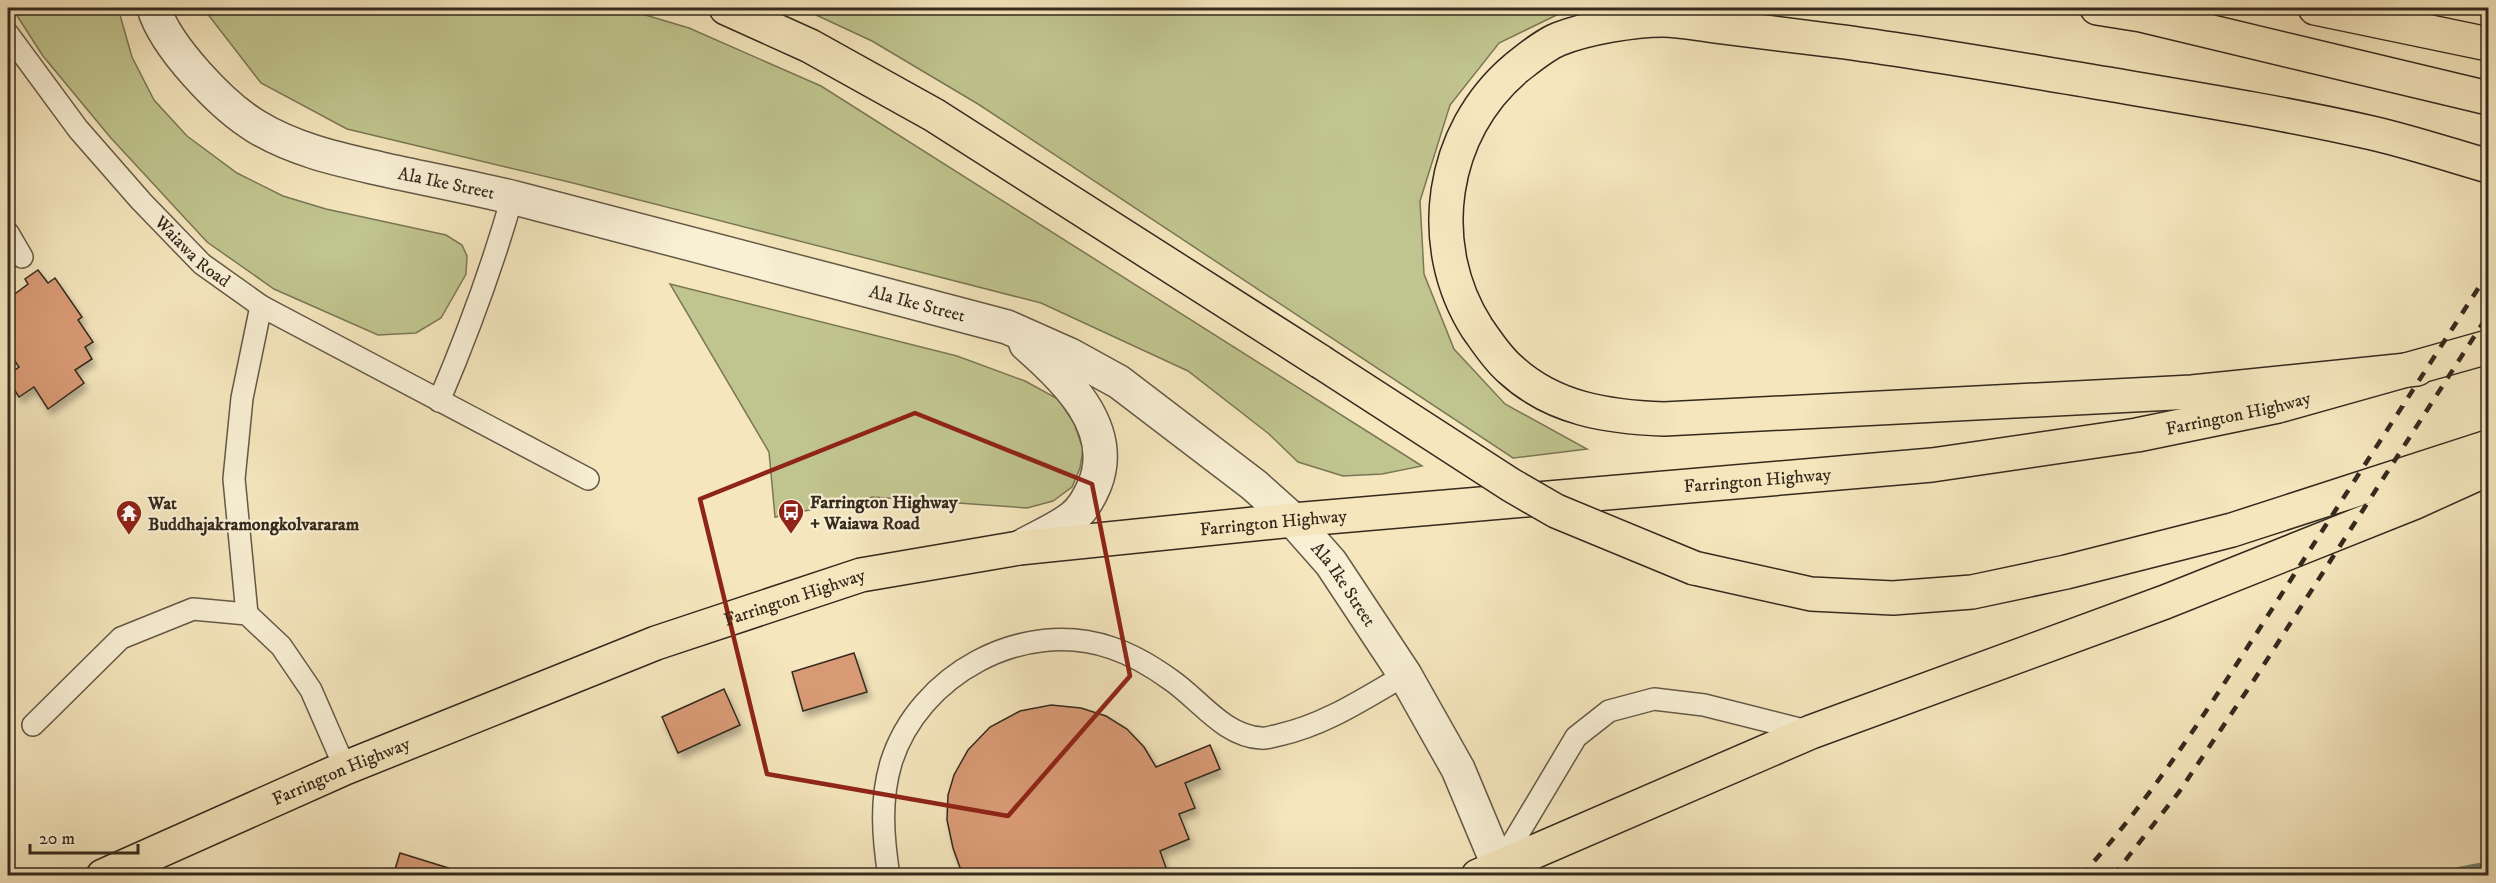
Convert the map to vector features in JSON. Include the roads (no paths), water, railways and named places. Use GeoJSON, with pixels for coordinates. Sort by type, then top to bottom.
{"type":"FeatureCollection","features":[{"type":"Feature","properties":{"kind":"main road"},"geometry":{"type":"LineString","coordinates":[[726,8],[810,46],[934,115],[1511,486],[1556,511],[1694,568],[1811,594],[1893,598],[1972,592],[2066,572],[2232,530],[2488,447]]}},
{"type":"Feature","properties":{"kind":"main road"},"geometry":{"type":"LineString","coordinates":[[2097,8],[2141,15],[2488,98]]}},
{"type":"Feature","properties":{"kind":"main road"},"geometry":{"type":"LineString","coordinates":[[2315,8],[2488,44]]}},
{"type":"Feature","properties":{"kind":"main road"},"geometry":{"type":"LineString","coordinates":[[2416,369],[2192,392],[1664,419],[1629,418],[1593,413],[1561,402],[1510,369],[1489,346],[1473,321],[1458,293],[1450,265],[1445,230],[1450,170],[1463,138],[1479,110],[1500,82],[1527,59],[1556,39],[1586,31],[1663,20],[1920,52],[2212,102],[2374,134],[2488,166]]}},
{"type":"Feature","properties":{"kind":"main road","name":"Farrington Highway"},"geometry":{"type":"LineString","coordinates":[[103,876],[345,768],[656,643],[861,575],[1019,548],[1293,519],[1932,465],[2137,435],[2278,406],[2488,347]]}},
{"type":"Feature","properties":{"kind":"main road"},"geometry":{"type":"LineString","coordinates":[[1489,871],[1811,732],[2165,602],[2413,503],[2488,468]]}},
{"type":"Feature","properties":{"kind":"street","name":"Ala Ike Street"},"geometry":{"type":"LineString","coordinates":[[154,8],[158,20],[186,61],[218,96],[256,126],[297,147],[334,158],[512,198],[1007,327],[1070,355],[1119,382],[1254,485],[1293,519],[1331,563],[1405,675],[1458,769],[1489,871]]}},
{"type":"Feature","properties":{"kind":"street"},"geometry":{"type":"LineString","coordinates":[[1007,327],[1049,364],[1076,393],[1096,432],[1101,456],[1094,487],[1073,518],[1019,548]]}},
{"type":"Feature","properties":{"kind":"lane","name":"Waiawa Road"},"geometry":{"type":"LineString","coordinates":[[8,34],[78,129],[141,201],[202,264],[261,306],[588,479]]}},
{"type":"Feature","properties":{"kind":"lane"},"geometry":{"type":"LineString","coordinates":[[439,401],[472,324],[512,198]]}},
{"type":"Feature","properties":{"kind":"lane"},"geometry":{"type":"LineString","coordinates":[[8,233],[22,258]]}},
{"type":"Feature","properties":{"kind":"lane"},"geometry":{"type":"LineString","coordinates":[[247,614],[234,479],[242,398],[261,306]]}},
{"type":"Feature","properties":{"kind":"lane"},"geometry":{"type":"LineString","coordinates":[[33,725],[121,638],[193,609],[247,614],[281,646],[311,690],[345,768]]}},
{"type":"Feature","properties":{"kind":"lane"},"geometry":{"type":"LineString","coordinates":[[889,876],[883,839],[884,797],[891,763],[906,730],[931,694],[960,670],[999,652],[1036,641],[1072,640],[1110,647],[1140,660],[1173,681],[1236,732],[1262,738],[1296,731],[1335,715],[1405,675]]}},
{"type":"Feature","properties":{"kind":"lane"},"geometry":{"type":"LineString","coordinates":[[1489,871],[1576,737],[1609,711],[1654,699],[1704,705],[1811,732]]}},
{"type":"Feature","properties":{"kind":"waterway"},"geometry":{"type":"LineString","coordinates":[[2439,876],[2479,868],[2488,869]]}},
{"type":"Feature","properties":{"kind":"railway"},"geometry":{"type":"LineString","coordinates":[[2081,876],[2134,812],[2183,745],[2488,273]]}},
{"type":"Feature","properties":{"kind":"railway"},"geometry":{"type":"LineString","coordinates":[[2113,876],[2179,792],[2254,680],[2488,315]]}},
{"type":"Feature","properties":{"kind":"place","name":"Farrington Highway + Waiawa Road"},"geometry":{"type":"Point","coordinates":[791,535]}},
{"type":"Feature","properties":{"kind":"place","name":"Wat Buddhajakramongkolvararam"},"geometry":{"type":"Point","coordinates":[129,536]}}]}
